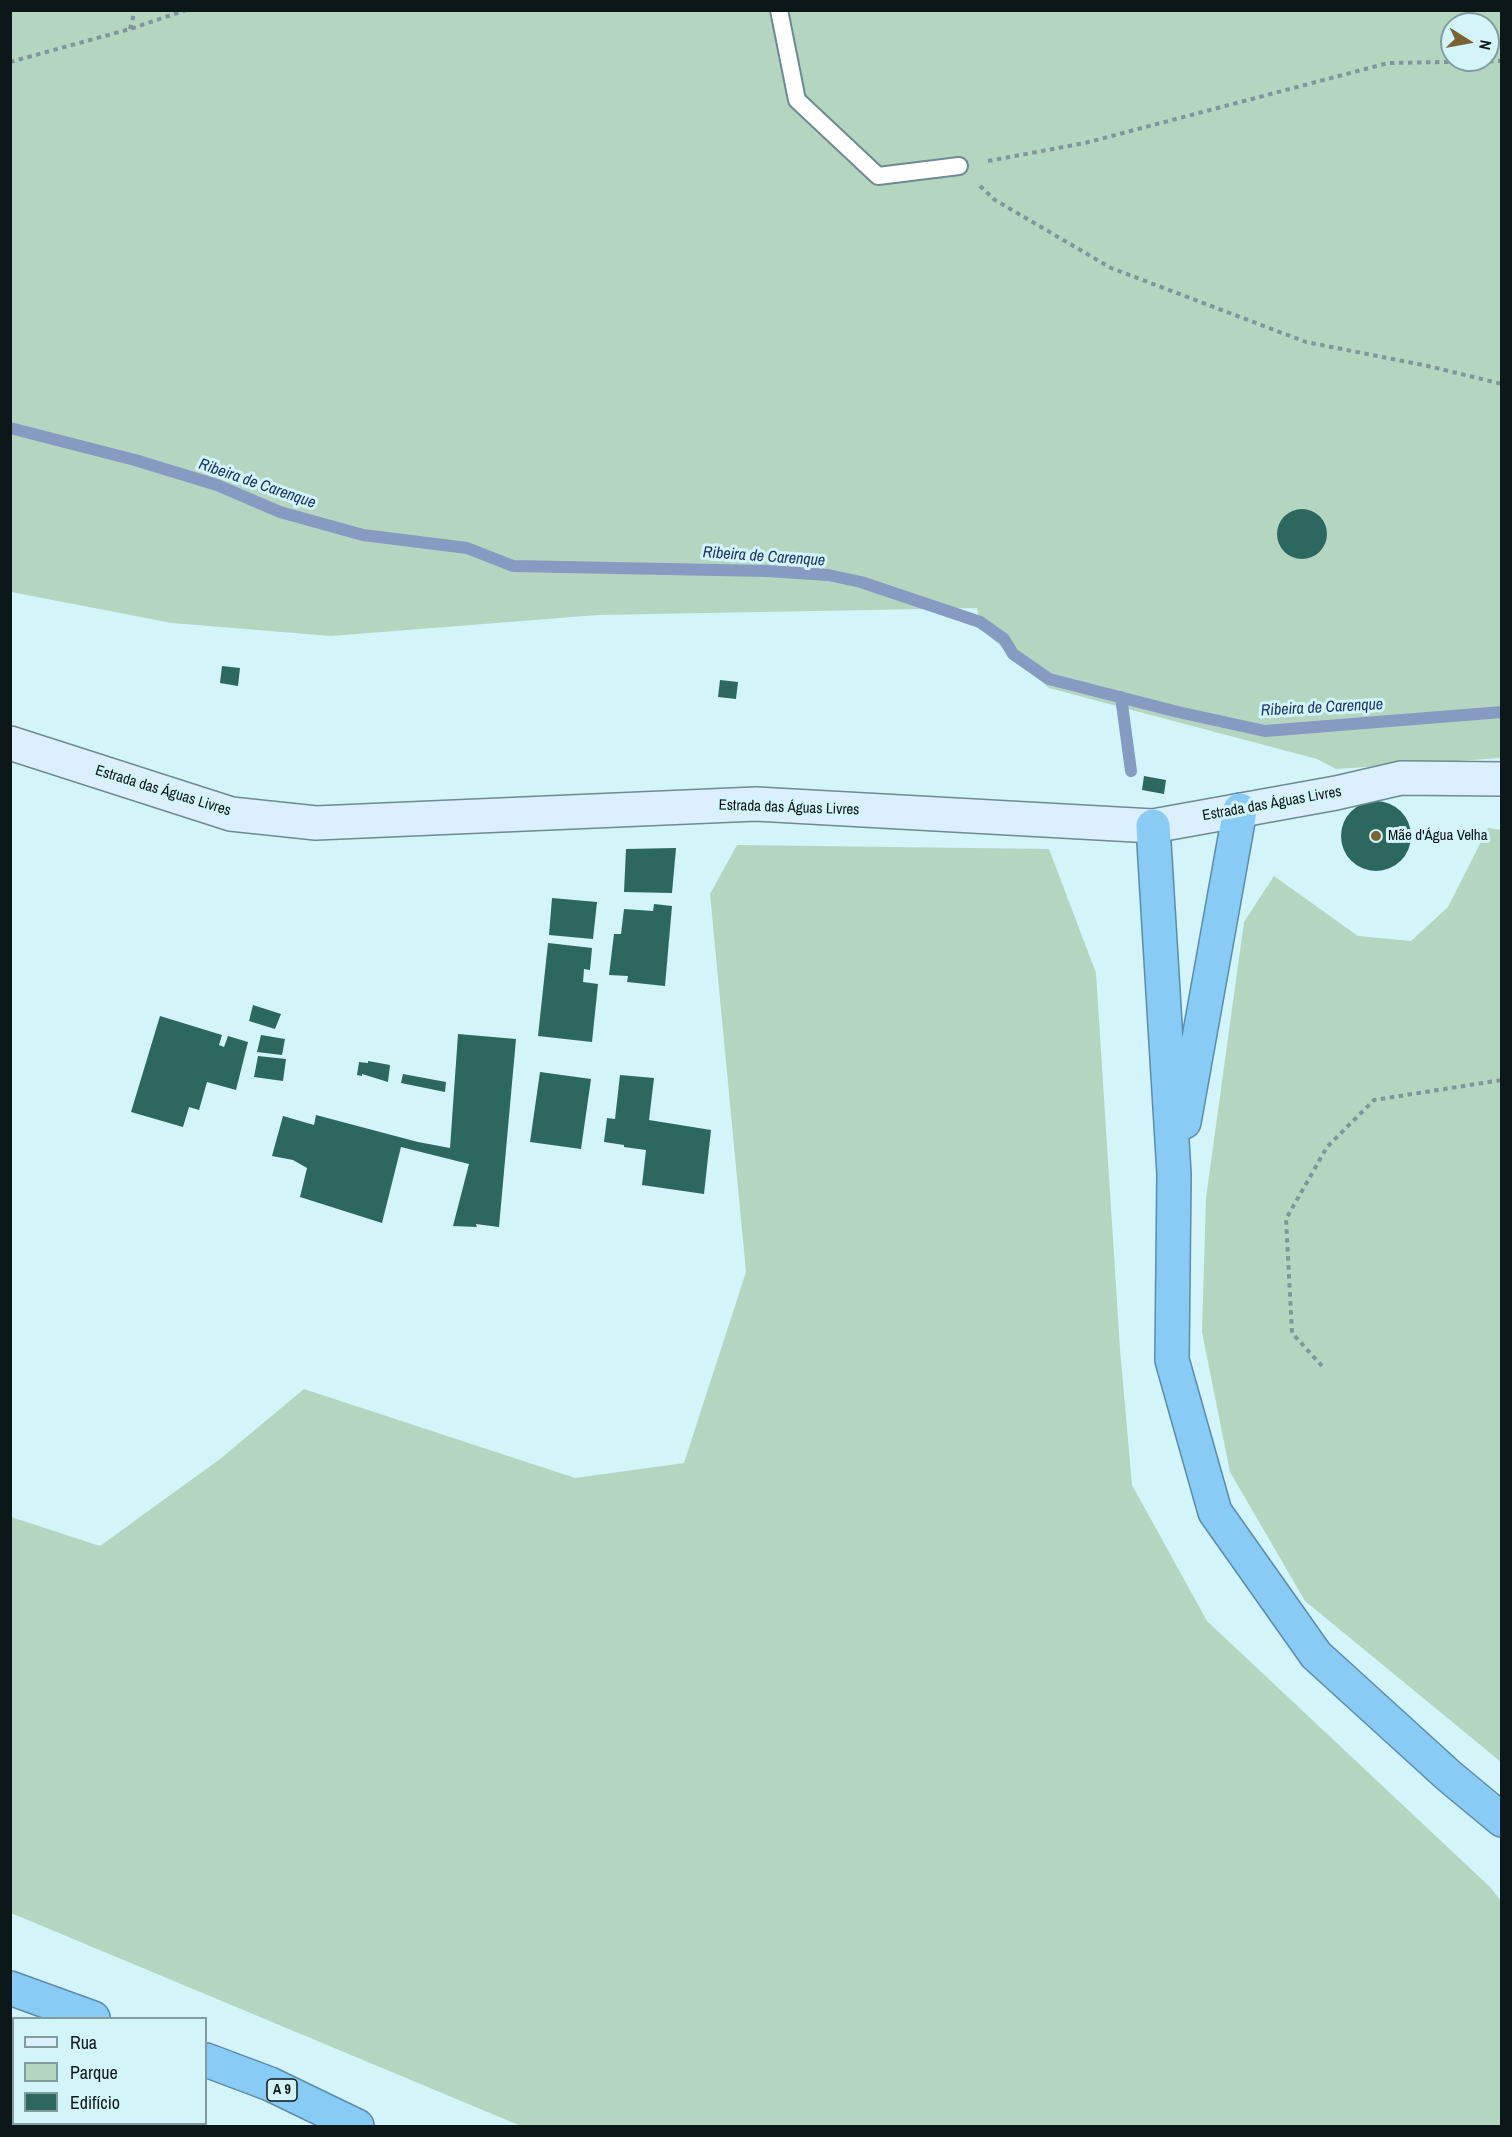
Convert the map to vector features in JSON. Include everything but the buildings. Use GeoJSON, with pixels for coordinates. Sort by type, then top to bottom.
{"type":"FeatureCollection","features":[{"type":"Feature","properties":{"kind":"highway"},"geometry":{"type":"LineString","coordinates":[[1174,1174],[1240,810]]}},
{"type":"Feature","properties":{"kind":"highway"},"geometry":{"type":"LineString","coordinates":[[1153,826],[1174,1174],[1172,1360],[1215,1512],[1316,1655],[1449,1776],[1502,1820]]}},
{"type":"Feature","properties":{"kind":"highway"},"geometry":{"type":"LineString","coordinates":[[10,1988],[88,2017]]}},
{"type":"Feature","properties":{"kind":"highway","name":"A 9"},"geometry":{"type":"LineString","coordinates":[[207,2060],[270,2084],[357,2127]]}},
{"type":"Feature","properties":{"kind":"main road","name":"Estrada das Águas Livres"},"geometry":{"type":"LineString","coordinates":[[10,743],[231,814],[316,823],[756,804],[1153,826],[1336,793],[1401,778],[1502,779]]}},
{"type":"Feature","properties":{"kind":"lane"},"geometry":{"type":"LineString","coordinates":[[779,10],[798,100],[878,176],[959,166]]}},
{"type":"Feature","properties":{"kind":"path"},"geometry":{"type":"LineString","coordinates":[[130,30],[135,10]]}},
{"type":"Feature","properties":{"kind":"path"},"geometry":{"type":"LineString","coordinates":[[10,62],[130,30],[186,10]]}},
{"type":"Feature","properties":{"kind":"path"},"geometry":{"type":"LineString","coordinates":[[959,166],[1085,143],[1388,63],[1502,61]]}},
{"type":"Feature","properties":{"kind":"path"},"geometry":{"type":"LineString","coordinates":[[959,166],[995,200],[1111,268],[1306,342],[1428,366],[1502,384]]}},
{"type":"Feature","properties":{"kind":"path"},"geometry":{"type":"LineString","coordinates":[[1322,1366],[1292,1333],[1286,1219],[1327,1147],[1374,1100],[1502,1080]]}},
{"type":"Feature","properties":{"kind":"green space"},"geometry":{"type":"Polygon","coordinates":[[[10,11],[1501,11],[1501,758],[1336,769],[1317,759],[1049,688],[981,629],[977,608],[598,615],[331,636],[172,623],[11,592],[10,11]]]}},
{"type":"Feature","properties":{"kind":"green space"},"geometry":{"type":"Polygon","coordinates":[[[1488,828],[1502,830],[1501,1762],[1305,1601],[1230,1472],[1202,1332],[1206,1198],[1244,922],[1274,876],[1358,936],[1411,941],[1448,907],[1488,828]]]}},
{"type":"Feature","properties":{"kind":"green space"},"geometry":{"type":"Polygon","coordinates":[[[737,845],[1049,849],[1096,973],[1120,1349],[1132,1485],[1207,1621],[1490,1887],[1501,1901],[1501,2126],[521,2126],[11,1913],[11,1517],[100,1546],[220,1459],[304,1389],[575,1478],[684,1463],[746,1272],[710,894],[737,845]]]}},
{"type":"Feature","properties":{"kind":"waterway","name":"Ribeira de Carenque"},"geometry":{"type":"LineString","coordinates":[[10,428],[135,460],[217,485],[280,512],[363,535],[467,548],[513,566],[767,571],[828,575],[861,582],[980,622],[1004,639],[1013,654],[1049,679],[1178,712],[1265,731],[1502,712]]}},
{"type":"Feature","properties":{"kind":"waterway"},"geometry":{"type":"LineString","coordinates":[[1121,697],[1131,771]]}},
{"type":"Feature","properties":{"kind":"place","name":"Mãe d'Água Velha"},"geometry":{"type":"Point","coordinates":[1376,836]}}]}
